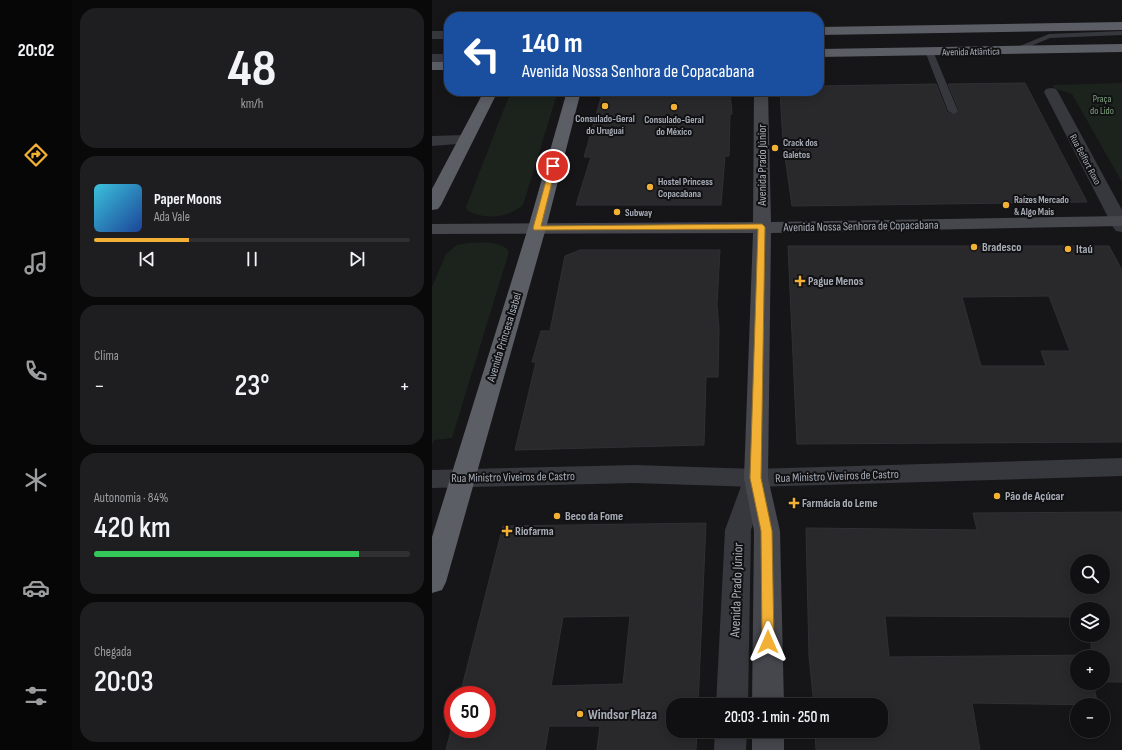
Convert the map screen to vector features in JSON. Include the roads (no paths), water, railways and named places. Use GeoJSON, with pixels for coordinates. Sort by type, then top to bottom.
{"type":"FeatureCollection","features":[{"type":"Feature","properties":{"kind":"highway","name":"Avenida Atlântica"},"geometry":{"type":"LineString","coordinates":[[824,31],[1122,26]]}},
{"type":"Feature","properties":{"kind":"highway","name":"Avenida Atlântica"},"geometry":{"type":"LineString","coordinates":[[824,53],[1122,48]]}},
{"type":"Feature","properties":{"kind":"highway"},"geometry":{"type":"LineString","coordinates":[[432,66],[444,66]]}},
{"type":"Feature","properties":{"kind":"highway"},"geometry":{"type":"LineString","coordinates":[[432,205],[488,96]]}},
{"type":"Feature","properties":{"kind":"highway","name":"Avenida Princesa Isabel"},"geometry":{"type":"LineString","coordinates":[[432,582],[536,228],[573,96]]}},
{"type":"Feature","properties":{"kind":"main road","name":"Avenida Prado Júnior"},"geometry":{"type":"LineString","coordinates":[[761,96],[762,227],[756,478],[767,531],[768,698]]}},
{"type":"Feature","properties":{"kind":"main road","name":"Avenida Nossa Senhora de Copacabana"},"geometry":{"type":"LineString","coordinates":[[432,229],[1121,223]]}},
{"type":"Feature","properties":{"kind":"main road"},"geometry":{"type":"LineString","coordinates":[[768,738],[768,750]]}},
{"type":"Feature","properties":{"kind":"street"},"geometry":{"type":"LineString","coordinates":[[432,35],[444,35]]}},
{"type":"Feature","properties":{"kind":"street"},"geometry":{"type":"LineString","coordinates":[[432,58],[444,58]]}},
{"type":"Feature","properties":{"kind":"street","name":"Rua Belfort Roxo"},"geometry":{"type":"LineString","coordinates":[[1051,92],[1121,223]]}},
{"type":"Feature","properties":{"kind":"street"},"geometry":{"type":"LineString","coordinates":[[432,141],[465,140]]}},
{"type":"Feature","properties":{"kind":"street","name":"Rua Ministro Viveiros de Castro"},"geometry":{"type":"LineString","coordinates":[[432,479],[463,477],[641,474],[756,478],[1122,467]]}},
{"type":"Feature","properties":{"kind":"street","name":"Avenida Prado Júnior"},"geometry":{"type":"LineString","coordinates":[[732,698],[738,530],[756,478]]}},
{"type":"Feature","properties":{"kind":"street"},"geometry":{"type":"LineString","coordinates":[[730,750],[731,738]]}},
{"type":"Feature","properties":{"kind":"lane"},"geometry":{"type":"LineString","coordinates":[[1014,50],[1049,36],[1122,33]]}},
{"type":"Feature","properties":{"kind":"lane"},"geometry":{"type":"LineString","coordinates":[[928,52],[953,111]]}},
{"type":"Feature","properties":{"kind":"place","name":"Consulado-Geral do Uruguai"},"geometry":{"type":"Point","coordinates":[605,106]}},
{"type":"Feature","properties":{"kind":"place","name":"Consulado-Geral do México"},"geometry":{"type":"Point","coordinates":[674,107]}},
{"type":"Feature","properties":{"kind":"place","name":"Crack dos Galetos"},"geometry":{"type":"Point","coordinates":[775,148]}},
{"type":"Feature","properties":{"kind":"place","name":"Hostel Princess Copacabana"},"geometry":{"type":"Point","coordinates":[650,187]}},
{"type":"Feature","properties":{"kind":"place","name":"Raízes Mercado & Algo Mais"},"geometry":{"type":"Point","coordinates":[1006,205]}},
{"type":"Feature","properties":{"kind":"place","name":"Subway"},"geometry":{"type":"Point","coordinates":[617,212]}},
{"type":"Feature","properties":{"kind":"place","name":"Bradesco"},"geometry":{"type":"Point","coordinates":[974,247]}},
{"type":"Feature","properties":{"kind":"place","name":"Itaú"},"geometry":{"type":"Point","coordinates":[1068,249]}},
{"type":"Feature","properties":{"kind":"place","name":"Pague Menos"},"geometry":{"type":"Point","coordinates":[800,281]}},
{"type":"Feature","properties":{"kind":"place","name":"Pão de Açúcar"},"geometry":{"type":"Point","coordinates":[997,496]}},
{"type":"Feature","properties":{"kind":"place","name":"Farmácia do Leme"},"geometry":{"type":"Point","coordinates":[794,503]}},
{"type":"Feature","properties":{"kind":"place","name":"Beco da Fome"},"geometry":{"type":"Point","coordinates":[557,516]}},
{"type":"Feature","properties":{"kind":"place","name":"Riofarma"},"geometry":{"type":"Point","coordinates":[507,531]}},
{"type":"Feature","properties":{"kind":"place","name":"Windsor Plaza"},"geometry":{"type":"Point","coordinates":[580,714]}},
{"type":"Feature","properties":{"kind":"park label","name":"Praça do Lido"},"geometry":{"type":"Point","coordinates":[1102,104]}}]}
